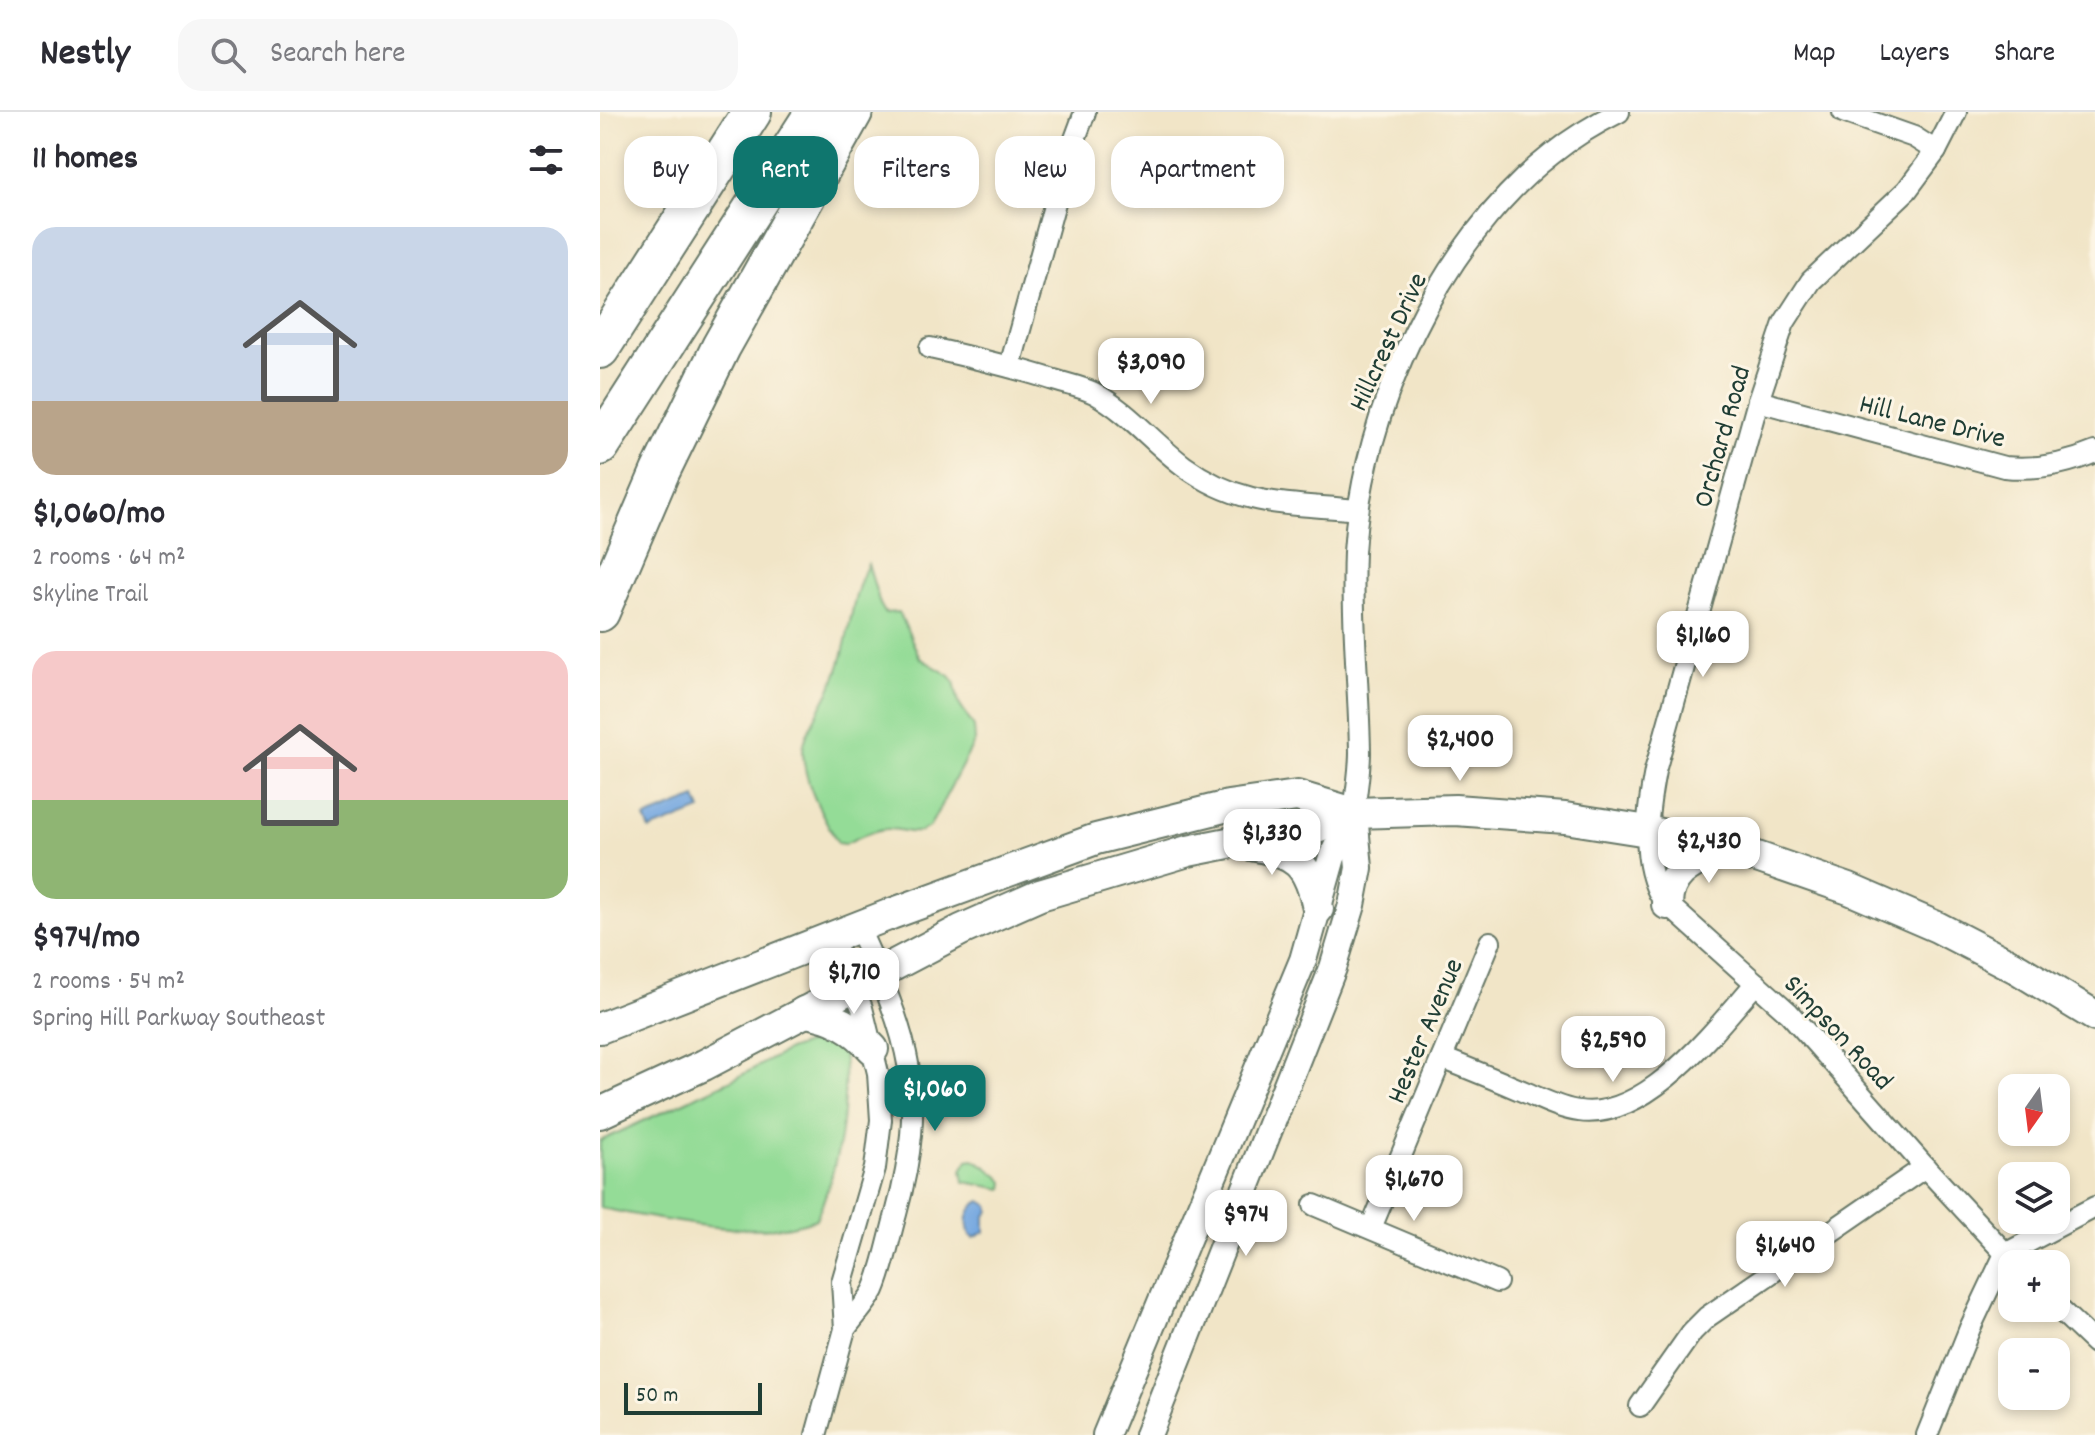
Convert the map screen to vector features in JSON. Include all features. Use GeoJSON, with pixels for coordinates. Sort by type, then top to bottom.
{"type":"FeatureCollection","features":[{"type":"Feature","properties":{"kind":"highway"},"geometry":{"type":"LineString","coordinates":[[600,349],[752,112]]}},
{"type":"Feature","properties":{"kind":"highway"},"geometry":{"type":"LineString","coordinates":[[600,446],[815,112]]}},
{"type":"Feature","properties":{"kind":"highway"},"geometry":{"type":"LineString","coordinates":[[600,612],[660,472],[721,347],[853,112]]}},
{"type":"Feature","properties":{"kind":"highway"},"geometry":{"type":"LineString","coordinates":[[600,318],[681,224]]}},
{"type":"Feature","properties":{"kind":"main road"},"geometry":{"type":"LineString","coordinates":[[600,1028],[1060,851],[1156,822],[1228,806],[1297,796],[1354,813],[1455,810],[1565,818],[1648,831],[1757,857],[1849,889],[1937,927],[2018,969],[2095,1016]]}},
{"type":"Feature","properties":{"kind":"main road"},"geometry":{"type":"LineString","coordinates":[[600,1113],[704,1065],[961,930],[1040,895],[1127,868],[1233,842],[1301,833],[1354,813]]}},
{"type":"Feature","properties":{"kind":"main road"},"geometry":{"type":"LineString","coordinates":[[1233,842],[1280,850],[1296,859],[1311,881],[1318,909]]}},
{"type":"Feature","properties":{"kind":"main road"},"geometry":{"type":"LineString","coordinates":[[1667,904],[1673,877],[1683,868],[1721,848]]}},
{"type":"Feature","properties":{"kind":"main road"},"geometry":{"type":"LineString","coordinates":[[804,1012],[829,1016],[841,1022],[873,1049]]}},
{"type":"Feature","properties":{"kind":"street"},"geometry":{"type":"LineString","coordinates":[[1010,366],[1065,166],[1085,112]]}},
{"type":"Feature","properties":{"kind":"street","name":"Hillcrest Drive"},"geometry":{"type":"LineString","coordinates":[[1354,813],[1360,755],[1354,601],[1358,510],[1370,450],[1391,385],[1422,320],[1464,249],[1503,200],[1534,169],[1583,131],[1619,112]]}},
{"type":"Feature","properties":{"kind":"street"},"geometry":{"type":"LineString","coordinates":[[1843,112],[1914,137],[1936,151]]}},
{"type":"Feature","properties":{"kind":"street","name":"Orchard Road"},"geometry":{"type":"LineString","coordinates":[[1648,831],[1655,771],[1774,347],[1796,300],[1811,281],[1894,205],[1936,151],[1956,112]]}},
{"type":"Feature","properties":{"kind":"street"},"geometry":{"type":"LineString","coordinates":[[930,348],[1010,366],[1091,391],[1125,412],[1183,465],[1239,497],[1358,510]]}},
{"type":"Feature","properties":{"kind":"street","name":"Hill Lane Drive"},"geometry":{"type":"LineString","coordinates":[[1758,401],[2004,467],[2032,468],[2082,458],[2095,452]]}},
{"type":"Feature","properties":{"kind":"street"},"geometry":{"type":"LineString","coordinates":[[1106,1435],[1303,960],[1332,857],[1354,813]]}},
{"type":"Feature","properties":{"kind":"street"},"geometry":{"type":"LineString","coordinates":[[1148,1435],[1333,968],[1352,905],[1359,868],[1354,813]]}},
{"type":"Feature","properties":{"kind":"street","name":"Simpson Road"},"geometry":{"type":"LineString","coordinates":[[1648,831],[1653,882],[1667,904],[1789,1013],[2002,1250]]}},
{"type":"Feature","properties":{"kind":"street"},"geometry":{"type":"LineString","coordinates":[[816,1435],[845,1329],[842,1282],[880,1144],[881,1092],[866,979],[845,932]]}},
{"type":"Feature","properties":{"kind":"street"},"geometry":{"type":"LineString","coordinates":[[845,932],[866,979],[890,997],[905,1044],[913,1092],[912,1136],[905,1177],[873,1290],[845,1329]]}},
{"type":"Feature","properties":{"kind":"street","name":"Hester Avenue"},"geometry":{"type":"LineString","coordinates":[[1371,1228],[1490,942]]}},
{"type":"Feature","properties":{"kind":"street"},"geometry":{"type":"LineString","coordinates":[[1442,1058],[1562,1107],[1586,1112],[1613,1108],[1679,1068],[1756,983]]}},
{"type":"Feature","properties":{"kind":"street"},"geometry":{"type":"LineString","coordinates":[[1640,1406],[1684,1342],[1707,1317],[1925,1167]]}},
{"type":"Feature","properties":{"kind":"street"},"geometry":{"type":"LineString","coordinates":[[1314,1205],[1497,1282]]}},
{"type":"Feature","properties":{"kind":"street"},"geometry":{"type":"LineString","coordinates":[[2025,1250],[2095,1207]]}},
{"type":"Feature","properties":{"kind":"street"},"geometry":{"type":"LineString","coordinates":[[1927,1435],[1970,1328],[1998,1280]]}},
{"type":"Feature","properties":{"kind":"street"},"geometry":{"type":"LineString","coordinates":[[2070,1319],[2095,1343]]}},
{"type":"Feature","properties":{"kind":"green space"},"geometry":{"type":"Polygon","coordinates":[[[868,564],[885,613],[899,612],[920,658],[954,681],[959,704],[974,727],[975,741],[930,826],[919,832],[882,829],[844,844],[838,843],[815,799],[803,751],[815,717],[839,668],[857,592],[868,564]]]}},
{"type":"Feature","properties":{"kind":"green space"},"geometry":{"type":"Polygon","coordinates":[[[815,1041],[836,1043],[843,1048],[844,1070],[843,1114],[836,1157],[816,1219],[793,1226],[738,1229],[600,1208],[600,1141],[738,1077],[788,1050],[815,1041]]]}},
{"type":"Feature","properties":{"kind":"green space"},"geometry":{"type":"Polygon","coordinates":[[[973,1159],[1002,1179],[1003,1189],[964,1182],[962,1170],[968,1160],[973,1159]]]}},
{"type":"Feature","properties":{"kind":"water"},"geometry":{"type":"Polygon","coordinates":[[[696,798],[701,810],[650,830],[645,818],[696,798]]]}},
{"type":"Feature","properties":{"kind":"water"},"geometry":{"type":"Polygon","coordinates":[[[981,1201],[989,1206],[990,1211],[985,1217],[985,1232],[974,1238],[968,1230],[968,1215],[981,1201]]]}}]}
